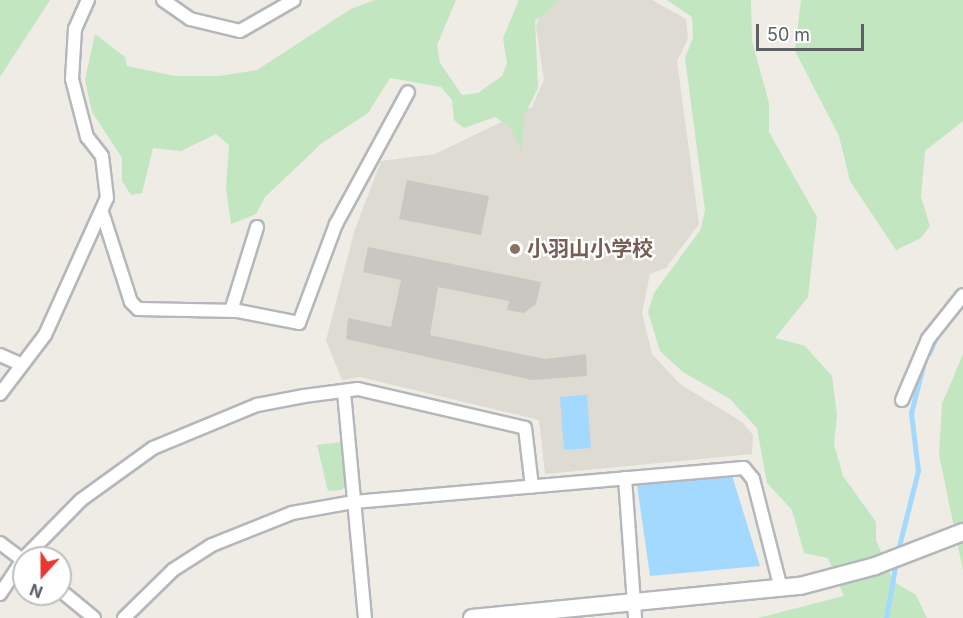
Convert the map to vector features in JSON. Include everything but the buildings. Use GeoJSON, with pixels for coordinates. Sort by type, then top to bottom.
{"type":"FeatureCollection","features":[{"type":"Feature","properties":{"kind":"street"},"geometry":{"type":"LineString","coordinates":[[0,394],[45,335],[103,215],[108,177],[78,113],[72,79],[75,29],[88,0]]}},
{"type":"Feature","properties":{"kind":"street"},"geometry":{"type":"LineString","coordinates":[[163,0],[190,19],[240,31],[294,0]]}},
{"type":"Feature","properties":{"kind":"street"},"geometry":{"type":"LineString","coordinates":[[103,215],[131,302],[138,309],[154,314],[231,311],[299,323],[336,224],[408,92]]}},
{"type":"Feature","properties":{"kind":"street"},"geometry":{"type":"LineString","coordinates":[[231,311],[257,227]]}},
{"type":"Feature","properties":{"kind":"street"},"geometry":{"type":"LineString","coordinates":[[902,400],[928,339],[963,295]]}},
{"type":"Feature","properties":{"kind":"street"},"geometry":{"type":"LineString","coordinates":[[0,356],[22,365]]}},
{"type":"Feature","properties":{"kind":"street"},"geometry":{"type":"LineString","coordinates":[[37,546],[81,500],[153,448],[257,405],[358,389],[525,428],[532,487]]}},
{"type":"Feature","properties":{"kind":"street"},"geometry":{"type":"LineString","coordinates":[[344,392],[365,618]]}},
{"type":"Feature","properties":{"kind":"street"},"geometry":{"type":"LineString","coordinates":[[124,618],[174,570],[212,545],[292,513],[354,502],[744,468],[753,479],[781,589]]}},
{"type":"Feature","properties":{"kind":"street"},"geometry":{"type":"LineString","coordinates":[[625,478],[635,611]]}},
{"type":"Feature","properties":{"kind":"street"},"geometry":{"type":"LineString","coordinates":[[472,618],[635,611],[800,586],[885,563],[963,532]]}},
{"type":"Feature","properties":{"kind":"street"},"geometry":{"type":"LineString","coordinates":[[0,594],[12,576]]}},
{"type":"Feature","properties":{"kind":"street"},"geometry":{"type":"LineString","coordinates":[[72,600],[94,618]]}},
{"type":"Feature","properties":{"kind":"shaded area","name":"小羽山小学校"},"geometry":{"type":"Polygon","coordinates":[[[546,0],[652,0],[686,19],[688,39],[677,61],[699,224],[666,268],[650,274],[642,313],[652,354],[680,384],[742,422],[753,435],[752,454],[545,474],[539,420],[360,377],[342,380],[326,340],[355,229],[381,161],[435,154],[532,107],[544,80],[536,26],[546,0]]]}},
{"type":"Feature","properties":{"kind":"green space"},"geometry":{"type":"Polygon","coordinates":[[[0,0],[50,0],[0,77],[0,0]]]}},
{"type":"Feature","properties":{"kind":"green space"},"geometry":{"type":"Polygon","coordinates":[[[375,0],[456,0],[437,45],[440,63],[462,95],[478,93],[502,76],[507,63],[503,38],[519,0],[559,0],[535,21],[538,88],[524,116],[522,151],[510,127],[495,117],[464,128],[454,120],[452,100],[441,87],[390,78],[368,113],[322,143],[265,197],[256,214],[231,224],[226,188],[229,145],[216,134],[181,151],[153,148],[142,193],[131,195],[122,181],[122,158],[92,112],[85,80],[95,34],[125,57],[127,66],[175,76],[219,76],[257,70],[351,9],[375,0]]]}},
{"type":"Feature","properties":{"kind":"green space"},"geometry":{"type":"Polygon","coordinates":[[[667,0],[751,0],[752,41],[769,103],[769,132],[817,217],[808,297],[775,338],[805,346],[832,376],[837,415],[834,444],[843,476],[876,522],[876,540],[894,582],[916,595],[927,618],[758,618],[844,596],[828,558],[804,553],[792,510],[767,483],[757,428],[730,399],[683,372],[660,351],[648,312],[654,293],[701,229],[705,210],[685,58],[693,38],[692,17],[667,0]]]}},
{"type":"Feature","properties":{"kind":"green space"},"geometry":{"type":"Polygon","coordinates":[[[801,0],[963,0],[963,121],[925,151],[921,197],[930,226],[921,238],[896,250],[850,181],[839,136],[795,51],[801,0]]]}},
{"type":"Feature","properties":{"kind":"green space"},"geometry":{"type":"Polygon","coordinates":[[[963,354],[963,570],[939,455],[942,404],[963,354]]]}},
{"type":"Feature","properties":{"kind":"green space"},"geometry":{"type":"Polygon","coordinates":[[[342,442],[348,482],[342,490],[328,491],[317,445],[342,442]]]}},
{"type":"Feature","properties":{"kind":"water"},"geometry":{"type":"Polygon","coordinates":[[[587,395],[591,448],[564,450],[560,397],[587,395]]]}},
{"type":"Feature","properties":{"kind":"water"},"geometry":{"type":"Polygon","coordinates":[[[731,472],[760,566],[650,576],[637,485],[731,472]]]}},
{"type":"Feature","properties":{"kind":"waterway"},"geometry":{"type":"LineString","coordinates":[[929,353],[937,336]]}},
{"type":"Feature","properties":{"kind":"waterway"},"geometry":{"type":"LineString","coordinates":[[897,554],[918,471],[911,413],[923,366]]}},
{"type":"Feature","properties":{"kind":"waterway"},"geometry":{"type":"LineString","coordinates":[[886,618],[896,562]]}},
{"type":"Feature","properties":{"kind":"place","name":"小羽山小学校"},"geometry":{"type":"Point","coordinates":[515,249]}}]}
